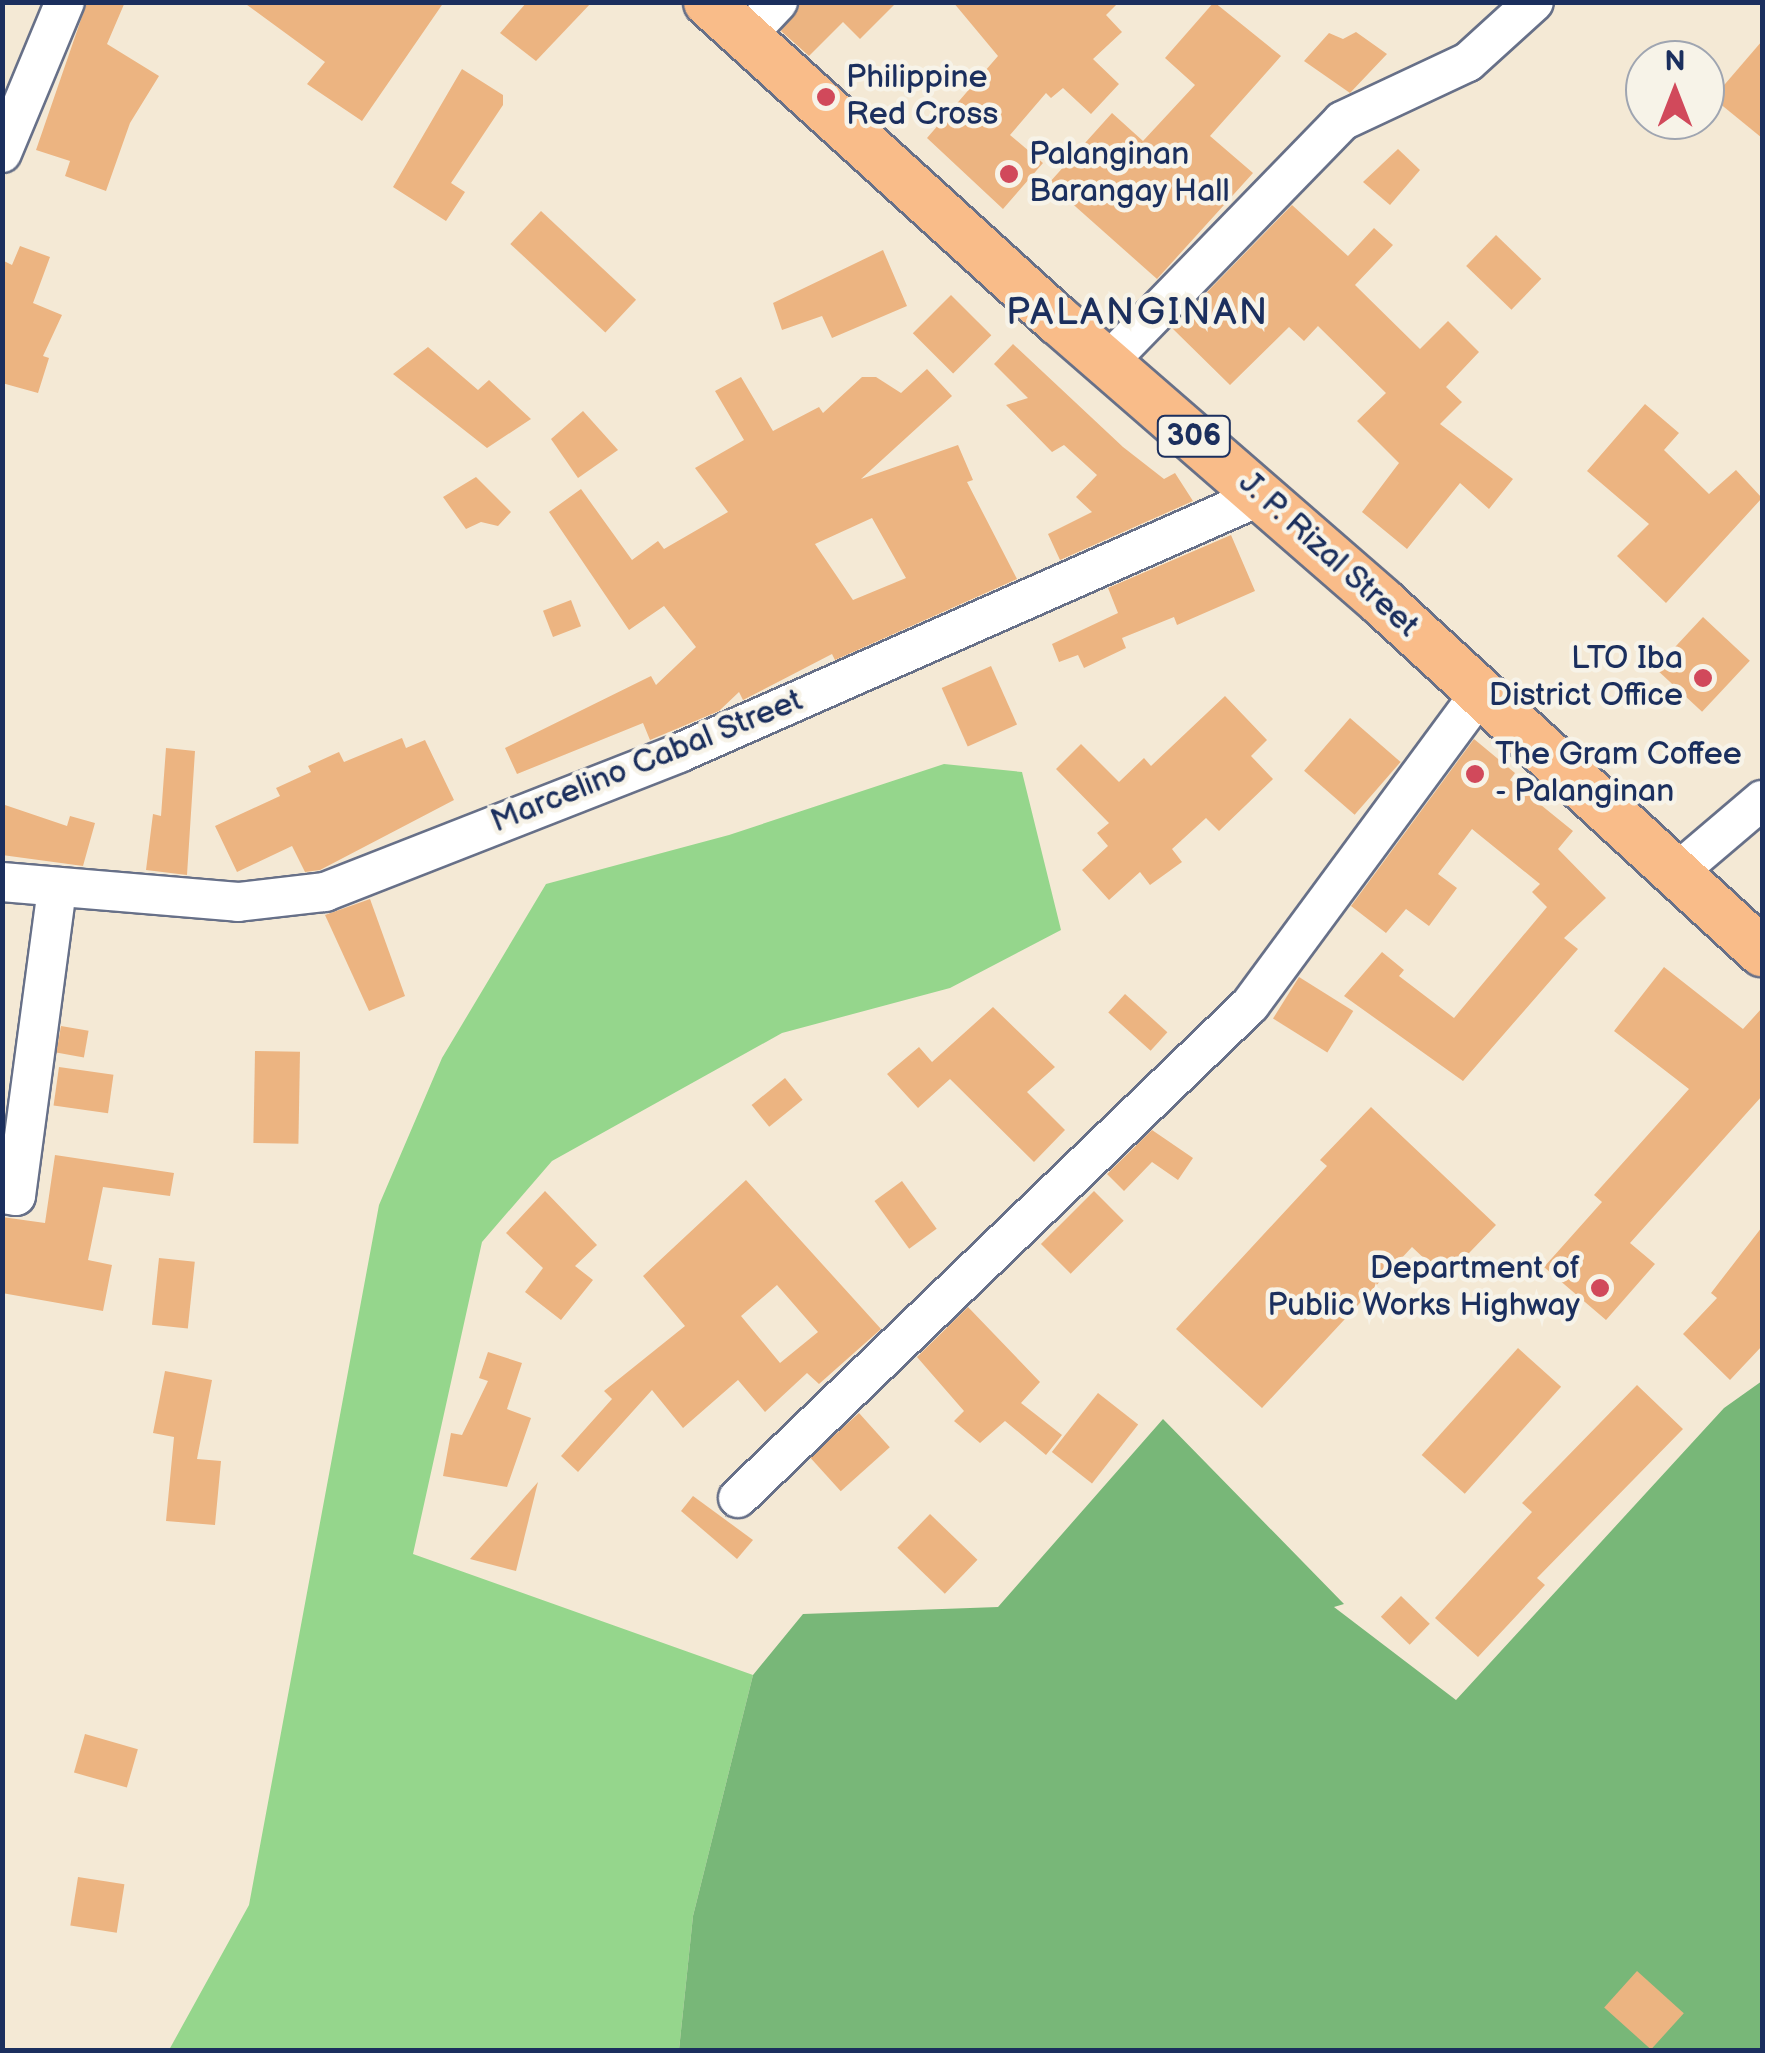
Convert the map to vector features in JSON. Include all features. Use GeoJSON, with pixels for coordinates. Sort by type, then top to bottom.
{"type":"FeatureCollection","features":[{"type":"Feature","properties":{"kind":"main road","name":"J. P. Rizal Street"},"geometry":{"type":"LineString","coordinates":[[708,2],[1107,362],[1264,495],[1674,875]]}},
{"type":"Feature","properties":{"kind":"main road","name":"306"},"geometry":{"type":"LineString","coordinates":[[1674,875],[1762,952]]}},
{"type":"Feature","properties":{"kind":"street"},"geometry":{"type":"LineString","coordinates":[[2,153],[65,2]]}},
{"type":"Feature","properties":{"kind":"street"},"geometry":{"type":"LineString","coordinates":[[745,37],[778,2]]}},
{"type":"Feature","properties":{"kind":"street"},"geometry":{"type":"LineString","coordinates":[[1107,362],[1342,120],[1468,62],[1534,2]]}},
{"type":"Feature","properties":{"kind":"street","name":"Marcelino Cabal Street"},"geometry":{"type":"LineString","coordinates":[[2,882],[238,902],[325,892],[679,753],[1264,495]]}},
{"type":"Feature","properties":{"kind":"street"},"geometry":{"type":"LineString","coordinates":[[738,1498],[1250,1005],[1480,694]]}},
{"type":"Feature","properties":{"kind":"street"},"geometry":{"type":"LineString","coordinates":[[1674,875],[1762,800]]}},
{"type":"Feature","properties":{"kind":"street"},"geometry":{"type":"LineString","coordinates":[[2,1194],[16,1196],[58,888]]}},
{"type":"Feature","properties":{"kind":"green space"},"geometry":{"type":"Polygon","coordinates":[[[944,764],[1022,772],[1061,930],[950,988],[782,1033],[552,1161],[482,1242],[413,1554],[753,1675],[693,1916],[679,2050],[169,2050],[249,1905],[379,1205],[442,1058],[546,884],[729,835],[944,764]]]}},
{"type":"Feature","properties":{"kind":"green space"},"geometry":{"type":"Polygon","coordinates":[[[1762,1381],[1762,2050],[679,2050],[693,1916],[753,1675],[803,1614],[998,1607],[1163,1419],[1344,1604],[1334,1607],[1456,1700],[1724,1408],[1762,1381]]]}},
{"type":"Feature","properties":{"kind":"building"},"geometry":{"type":"Polygon","coordinates":[[[87,2],[125,2],[107,44],[159,76],[130,123],[106,191],[65,176],[70,161],[36,150],[87,2]]]}},
{"type":"Feature","properties":{"kind":"building"},"geometry":{"type":"Polygon","coordinates":[[[243,2],[444,2],[362,121],[307,84],[325,62],[243,2]]]}},
{"type":"Feature","properties":{"kind":"building"},"geometry":{"type":"Polygon","coordinates":[[[527,2],[592,2],[536,61],[500,33],[527,2]]]}},
{"type":"Feature","properties":{"kind":"building"},"geometry":{"type":"Polygon","coordinates":[[[800,2],[897,2],[860,39],[843,22],[809,56],[781,31],[800,2]]]}},
{"type":"Feature","properties":{"kind":"building"},"geometry":{"type":"Polygon","coordinates":[[[953,2],[1119,2],[1106,15],[1122,32],[1093,59],[1119,84],[1091,114],[1063,88],[1051,98],[1046,93],[1010,135],[1043,163],[1003,209],[927,138],[998,56],[953,2]]]}},
{"type":"Feature","properties":{"kind":"building"},"geometry":{"type":"Polygon","coordinates":[[[1214,2],[1281,56],[1210,136],[1253,173],[1157,279],[1049,183],[1112,113],[1143,141],[1195,85],[1165,58],[1214,2]]]}},
{"type":"Feature","properties":{"kind":"building"},"geometry":{"type":"Polygon","coordinates":[[[1356,32],[1387,54],[1350,93],[1304,61],[1329,33],[1343,39],[1356,32]]]}},
{"type":"Feature","properties":{"kind":"building"},"geometry":{"type":"Polygon","coordinates":[[[1762,41],[1762,138],[1725,108],[1725,84],[1762,41]]]}},
{"type":"Feature","properties":{"kind":"building"},"geometry":{"type":"Polygon","coordinates":[[[462,69],[503,95],[503,105],[451,183],[465,192],[446,221],[393,187],[462,69]]]}},
{"type":"Feature","properties":{"kind":"building"},"geometry":{"type":"Polygon","coordinates":[[[1398,149],[1420,170],[1390,205],[1363,182],[1398,149]]]}},
{"type":"Feature","properties":{"kind":"building"},"geometry":{"type":"Polygon","coordinates":[[[1292,205],[1348,256],[1374,228],[1393,245],[1355,285],[1420,349],[1448,321],[1479,352],[1446,387],[1462,402],[1440,424],[1513,479],[1489,509],[1460,483],[1407,549],[1362,512],[1399,463],[1357,421],[1386,393],[1318,326],[1304,341],[1289,327],[1230,385],[1172,328],[1292,205]]]}},
{"type":"Feature","properties":{"kind":"building"},"geometry":{"type":"Polygon","coordinates":[[[541,211],[636,300],[605,333],[510,244],[541,211]]]}},
{"type":"Feature","properties":{"kind":"building"},"geometry":{"type":"Polygon","coordinates":[[[1496,235],[1541,279],[1511,310],[1466,266],[1496,235]]]}},
{"type":"Feature","properties":{"kind":"building"},"geometry":{"type":"Polygon","coordinates":[[[20,246],[50,257],[33,303],[62,315],[43,356],[49,358],[38,393],[2,383],[2,260],[12,265],[20,246]]]}},
{"type":"Feature","properties":{"kind":"building"},"geometry":{"type":"Polygon","coordinates":[[[883,250],[907,306],[832,338],[822,316],[782,330],[773,303],[883,250]]]}},
{"type":"Feature","properties":{"kind":"building"},"geometry":{"type":"Polygon","coordinates":[[[951,295],[991,335],[953,373],[913,333],[951,295]]]}},
{"type":"Feature","properties":{"kind":"building"},"geometry":{"type":"Polygon","coordinates":[[[1013,344],[1123,447],[1164,479],[1175,473],[1193,501],[1060,560],[1048,534],[1092,512],[1076,497],[1097,475],[1064,445],[1052,452],[1006,405],[1028,398],[994,364],[1013,344]]]}},
{"type":"Feature","properties":{"kind":"building"},"geometry":{"type":"Polygon","coordinates":[[[428,347],[478,390],[489,380],[531,419],[487,448],[393,374],[428,347]]]}},
{"type":"Feature","properties":{"kind":"building"},"geometry":{"type":"Polygon","coordinates":[[[927,369],[952,396],[861,479],[958,445],[973,480],[967,482],[1017,579],[835,660],[832,654],[743,700],[739,692],[719,711],[650,740],[643,723],[517,774],[505,748],[651,676],[656,685],[696,647],[664,606],[629,630],[549,512],[581,489],[632,560],[658,541],[664,549],[728,512],[695,468],[744,440],[715,391],[741,377],[773,431],[819,407],[823,413],[862,377],[876,377],[901,393],[927,369]],[[872,518],[815,544],[853,600],[906,578],[872,518]]]}},
{"type":"Feature","properties":{"kind":"building"},"geometry":{"type":"Polygon","coordinates":[[[1645,404],[1679,433],[1664,450],[1709,494],[1736,470],[1762,498],[1666,603],[1617,556],[1649,524],[1587,471],[1645,404]]]}},
{"type":"Feature","properties":{"kind":"building"},"geometry":{"type":"Polygon","coordinates":[[[583,411],[618,450],[578,478],[551,439],[583,411]]]}},
{"type":"Feature","properties":{"kind":"building"},"geometry":{"type":"Polygon","coordinates":[[[476,477],[511,512],[498,526],[481,522],[466,529],[443,497],[476,477]]]}},
{"type":"Feature","properties":{"kind":"building"},"geometry":{"type":"Polygon","coordinates":[[[1231,535],[1255,591],[1177,625],[1174,617],[1122,638],[1126,648],[1084,668],[1078,655],[1059,662],[1052,644],[1118,613],[1108,588],[1231,535]]]}},
{"type":"Feature","properties":{"kind":"building"},"geometry":{"type":"Polygon","coordinates":[[[571,600],[581,626],[553,637],[543,611],[571,600]]]}},
{"type":"Feature","properties":{"kind":"building"},"geometry":{"type":"Polygon","coordinates":[[[1703,617],[1750,661],[1702,712],[1655,668],[1703,617]]]}},
{"type":"Feature","properties":{"kind":"building"},"geometry":{"type":"Polygon","coordinates":[[[991,666],[1017,724],[968,746],[942,688],[991,666]]]}},
{"type":"Feature","properties":{"kind":"building"},"geometry":{"type":"Polygon","coordinates":[[[1225,696],[1267,740],[1251,756],[1273,779],[1219,831],[1206,818],[1172,849],[1182,862],[1150,885],[1140,872],[1109,900],[1082,870],[1108,846],[1097,833],[1109,823],[1056,769],[1081,744],[1119,782],[1144,758],[1151,766],[1225,696]]]}},
{"type":"Feature","properties":{"kind":"building"},"geometry":{"type":"Polygon","coordinates":[[[1350,718],[1401,762],[1355,815],[1304,771],[1350,718]]]}},
{"type":"Feature","properties":{"kind":"building"},"geometry":{"type":"Polygon","coordinates":[[[402,738],[406,748],[425,740],[454,800],[320,870],[305,872],[292,846],[237,872],[215,826],[280,796],[276,788],[311,772],[308,766],[339,752],[344,762],[402,738]]]}},
{"type":"Feature","properties":{"kind":"building"},"geometry":{"type":"Polygon","coordinates":[[[1474,739],[1515,773],[1510,780],[1573,831],[1558,849],[1606,898],[1564,938],[1578,949],[1463,1081],[1344,996],[1382,952],[1404,970],[1399,976],[1454,1018],[1547,907],[1532,892],[1540,884],[1472,829],[1438,874],[1457,888],[1429,926],[1406,909],[1386,933],[1351,906],[1474,739]]]}},
{"type":"Feature","properties":{"kind":"building"},"geometry":{"type":"Polygon","coordinates":[[[166,748],[195,751],[187,875],[146,870],[153,814],[161,816],[166,748]]]}},
{"type":"Feature","properties":{"kind":"building"},"geometry":{"type":"Polygon","coordinates":[[[2,804],[67,826],[70,816],[95,823],[83,866],[2,855],[2,804]]]}},
{"type":"Feature","properties":{"kind":"building"},"geometry":{"type":"Polygon","coordinates":[[[370,899],[405,996],[369,1011],[325,915],[370,899]]]}},
{"type":"Feature","properties":{"kind":"building"},"geometry":{"type":"Polygon","coordinates":[[[1664,967],[1743,1029],[1762,1008],[1762,1096],[1630,1243],[1655,1264],[1606,1320],[1544,1267],[1602,1202],[1594,1195],[1689,1089],[1614,1031],[1664,967]]]}},
{"type":"Feature","properties":{"kind":"building"},"geometry":{"type":"Polygon","coordinates":[[[1299,977],[1353,1011],[1327,1052],[1273,1019],[1299,977]]]}},
{"type":"Feature","properties":{"kind":"building"},"geometry":{"type":"Polygon","coordinates":[[[1125,994],[1167,1032],[1151,1051],[1108,1013],[1125,994]]]}},
{"type":"Feature","properties":{"kind":"building"},"geometry":{"type":"Polygon","coordinates":[[[993,1007],[1055,1067],[1027,1092],[1065,1130],[1034,1162],[950,1079],[918,1108],[887,1074],[919,1047],[932,1062],[993,1007]]]}},
{"type":"Feature","properties":{"kind":"building"},"geometry":{"type":"Polygon","coordinates":[[[61,1026],[89,1031],[84,1057],[56,1053],[61,1026]]]}},
{"type":"Feature","properties":{"kind":"building"},"geometry":{"type":"Polygon","coordinates":[[[255,1051],[300,1052],[298,1144],[253,1143],[255,1051]]]}},
{"type":"Feature","properties":{"kind":"building"},"geometry":{"type":"Polygon","coordinates":[[[59,1067],[113,1075],[108,1113],[54,1106],[59,1067]]]}},
{"type":"Feature","properties":{"kind":"building"},"geometry":{"type":"Polygon","coordinates":[[[785,1078],[803,1100],[769,1127],[752,1105],[785,1078]]]}},
{"type":"Feature","properties":{"kind":"building"},"geometry":{"type":"Polygon","coordinates":[[[1371,1107],[1496,1225],[1445,1278],[1412,1247],[1262,1408],[1176,1329],[1327,1166],[1320,1160],[1371,1107]]]}},
{"type":"Feature","properties":{"kind":"building"},"geometry":{"type":"Polygon","coordinates":[[[1152,1130],[1193,1158],[1178,1180],[1152,1162],[1124,1191],[1107,1174],[1152,1130]]]}},
{"type":"Feature","properties":{"kind":"building"},"geometry":{"type":"Polygon","coordinates":[[[55,1155],[174,1173],[170,1196],[103,1187],[88,1260],[112,1265],[103,1311],[2,1293],[2,1217],[45,1223],[55,1155]]]}},
{"type":"Feature","properties":{"kind":"building"},"geometry":{"type":"Polygon","coordinates":[[[746,1180],[881,1329],[819,1384],[807,1373],[765,1412],[738,1380],[683,1428],[652,1390],[578,1472],[561,1456],[612,1399],[604,1391],[685,1326],[643,1276],[746,1180]],[[777,1285],[741,1316],[780,1363],[818,1332],[777,1285]]]}},
{"type":"Feature","properties":{"kind":"building"},"geometry":{"type":"Polygon","coordinates":[[[902,1181],[937,1229],[909,1249],[874,1201],[902,1181]]]}},
{"type":"Feature","properties":{"kind":"building"},"geometry":{"type":"Polygon","coordinates":[[[545,1191],[597,1245],[575,1266],[593,1280],[561,1320],[525,1292],[543,1268],[506,1233],[545,1191]]]}},
{"type":"Feature","properties":{"kind":"building"},"geometry":{"type":"Polygon","coordinates":[[[1094,1191],[1124,1221],[1071,1274],[1041,1244],[1094,1191]]]}},
{"type":"Feature","properties":{"kind":"building"},"geometry":{"type":"Polygon","coordinates":[[[1762,1227],[1762,1346],[1730,1380],[1683,1334],[1717,1298],[1711,1293],[1762,1227]]]}},
{"type":"Feature","properties":{"kind":"building"},"geometry":{"type":"Polygon","coordinates":[[[159,1258],[195,1262],[188,1328],[152,1325],[159,1258]]]}},
{"type":"Feature","properties":{"kind":"building"},"geometry":{"type":"Polygon","coordinates":[[[968,1307],[1040,1382],[1021,1403],[1062,1435],[1046,1455],[1005,1421],[980,1443],[954,1421],[964,1411],[917,1357],[968,1307]]]}},
{"type":"Feature","properties":{"kind":"building"},"geometry":{"type":"Polygon","coordinates":[[[1518,1348],[1561,1387],[1465,1494],[1422,1455],[1518,1348]]]}},
{"type":"Feature","properties":{"kind":"building"},"geometry":{"type":"Polygon","coordinates":[[[488,1352],[522,1363],[507,1409],[531,1418],[507,1487],[443,1476],[451,1433],[462,1435],[488,1381],[479,1378],[488,1352]]]}},
{"type":"Feature","properties":{"kind":"building"},"geometry":{"type":"Polygon","coordinates":[[[165,1371],[212,1380],[197,1459],[221,1461],[215,1525],[166,1521],[174,1437],[153,1433],[165,1371]]]}},
{"type":"Feature","properties":{"kind":"building"},"geometry":{"type":"Polygon","coordinates":[[[1637,1385],[1683,1429],[1537,1578],[1545,1585],[1478,1657],[1435,1618],[1532,1512],[1522,1503],[1637,1385]]]}},
{"type":"Feature","properties":{"kind":"building"},"geometry":{"type":"Polygon","coordinates":[[[1098,1393],[1138,1424],[1092,1483],[1052,1452],[1098,1393]]]}},
{"type":"Feature","properties":{"kind":"building"},"geometry":{"type":"Polygon","coordinates":[[[859,1413],[890,1447],[841,1491],[810,1457],[859,1413]]]}},
{"type":"Feature","properties":{"kind":"building"},"geometry":{"type":"Polygon","coordinates":[[[538,1482],[516,1571],[470,1559],[538,1482]]]}},
{"type":"Feature","properties":{"kind":"building"},"geometry":{"type":"Polygon","coordinates":[[[693,1496],[753,1540],[737,1559],[681,1511],[693,1496]]]}},
{"type":"Feature","properties":{"kind":"building"},"geometry":{"type":"Polygon","coordinates":[[[930,1514],[977,1560],[945,1594],[897,1548],[930,1514]]]}},
{"type":"Feature","properties":{"kind":"building"},"geometry":{"type":"Polygon","coordinates":[[[1401,1596],[1430,1624],[1410,1645],[1381,1617],[1401,1596]]]}},
{"type":"Feature","properties":{"kind":"building"},"geometry":{"type":"Polygon","coordinates":[[[85,1734],[138,1749],[127,1788],[74,1772],[85,1734]]]}},
{"type":"Feature","properties":{"kind":"building"},"geometry":{"type":"Polygon","coordinates":[[[78,1877],[124,1884],[117,1933],[70,1925],[78,1877]]]}},
{"type":"Feature","properties":{"kind":"building"},"geometry":{"type":"Polygon","coordinates":[[[1637,1971],[1684,2013],[1651,2050],[1604,2007],[1637,1971]]]}},
{"type":"Feature","properties":{"kind":"place","name":"Philippine Red Cross"},"geometry":{"type":"Point","coordinates":[826,97]}},
{"type":"Feature","properties":{"kind":"place","name":"Palanginan Barangay Hall"},"geometry":{"type":"Point","coordinates":[1009,174]}},
{"type":"Feature","properties":{"kind":"place","name":"LTO Iba District Office"},"geometry":{"type":"Point","coordinates":[1703,678]}},
{"type":"Feature","properties":{"kind":"place","name":"The Gram Coffee - Palanginan"},"geometry":{"type":"Point","coordinates":[1475,774]}},
{"type":"Feature","properties":{"kind":"place","name":"Department of Public Works Highway"},"geometry":{"type":"Point","coordinates":[1600,1288]}},
{"type":"Feature","properties":{"kind":"district","name":"PALANGINAN"},"geometry":{"type":"Point","coordinates":[1138,313]}}]}
